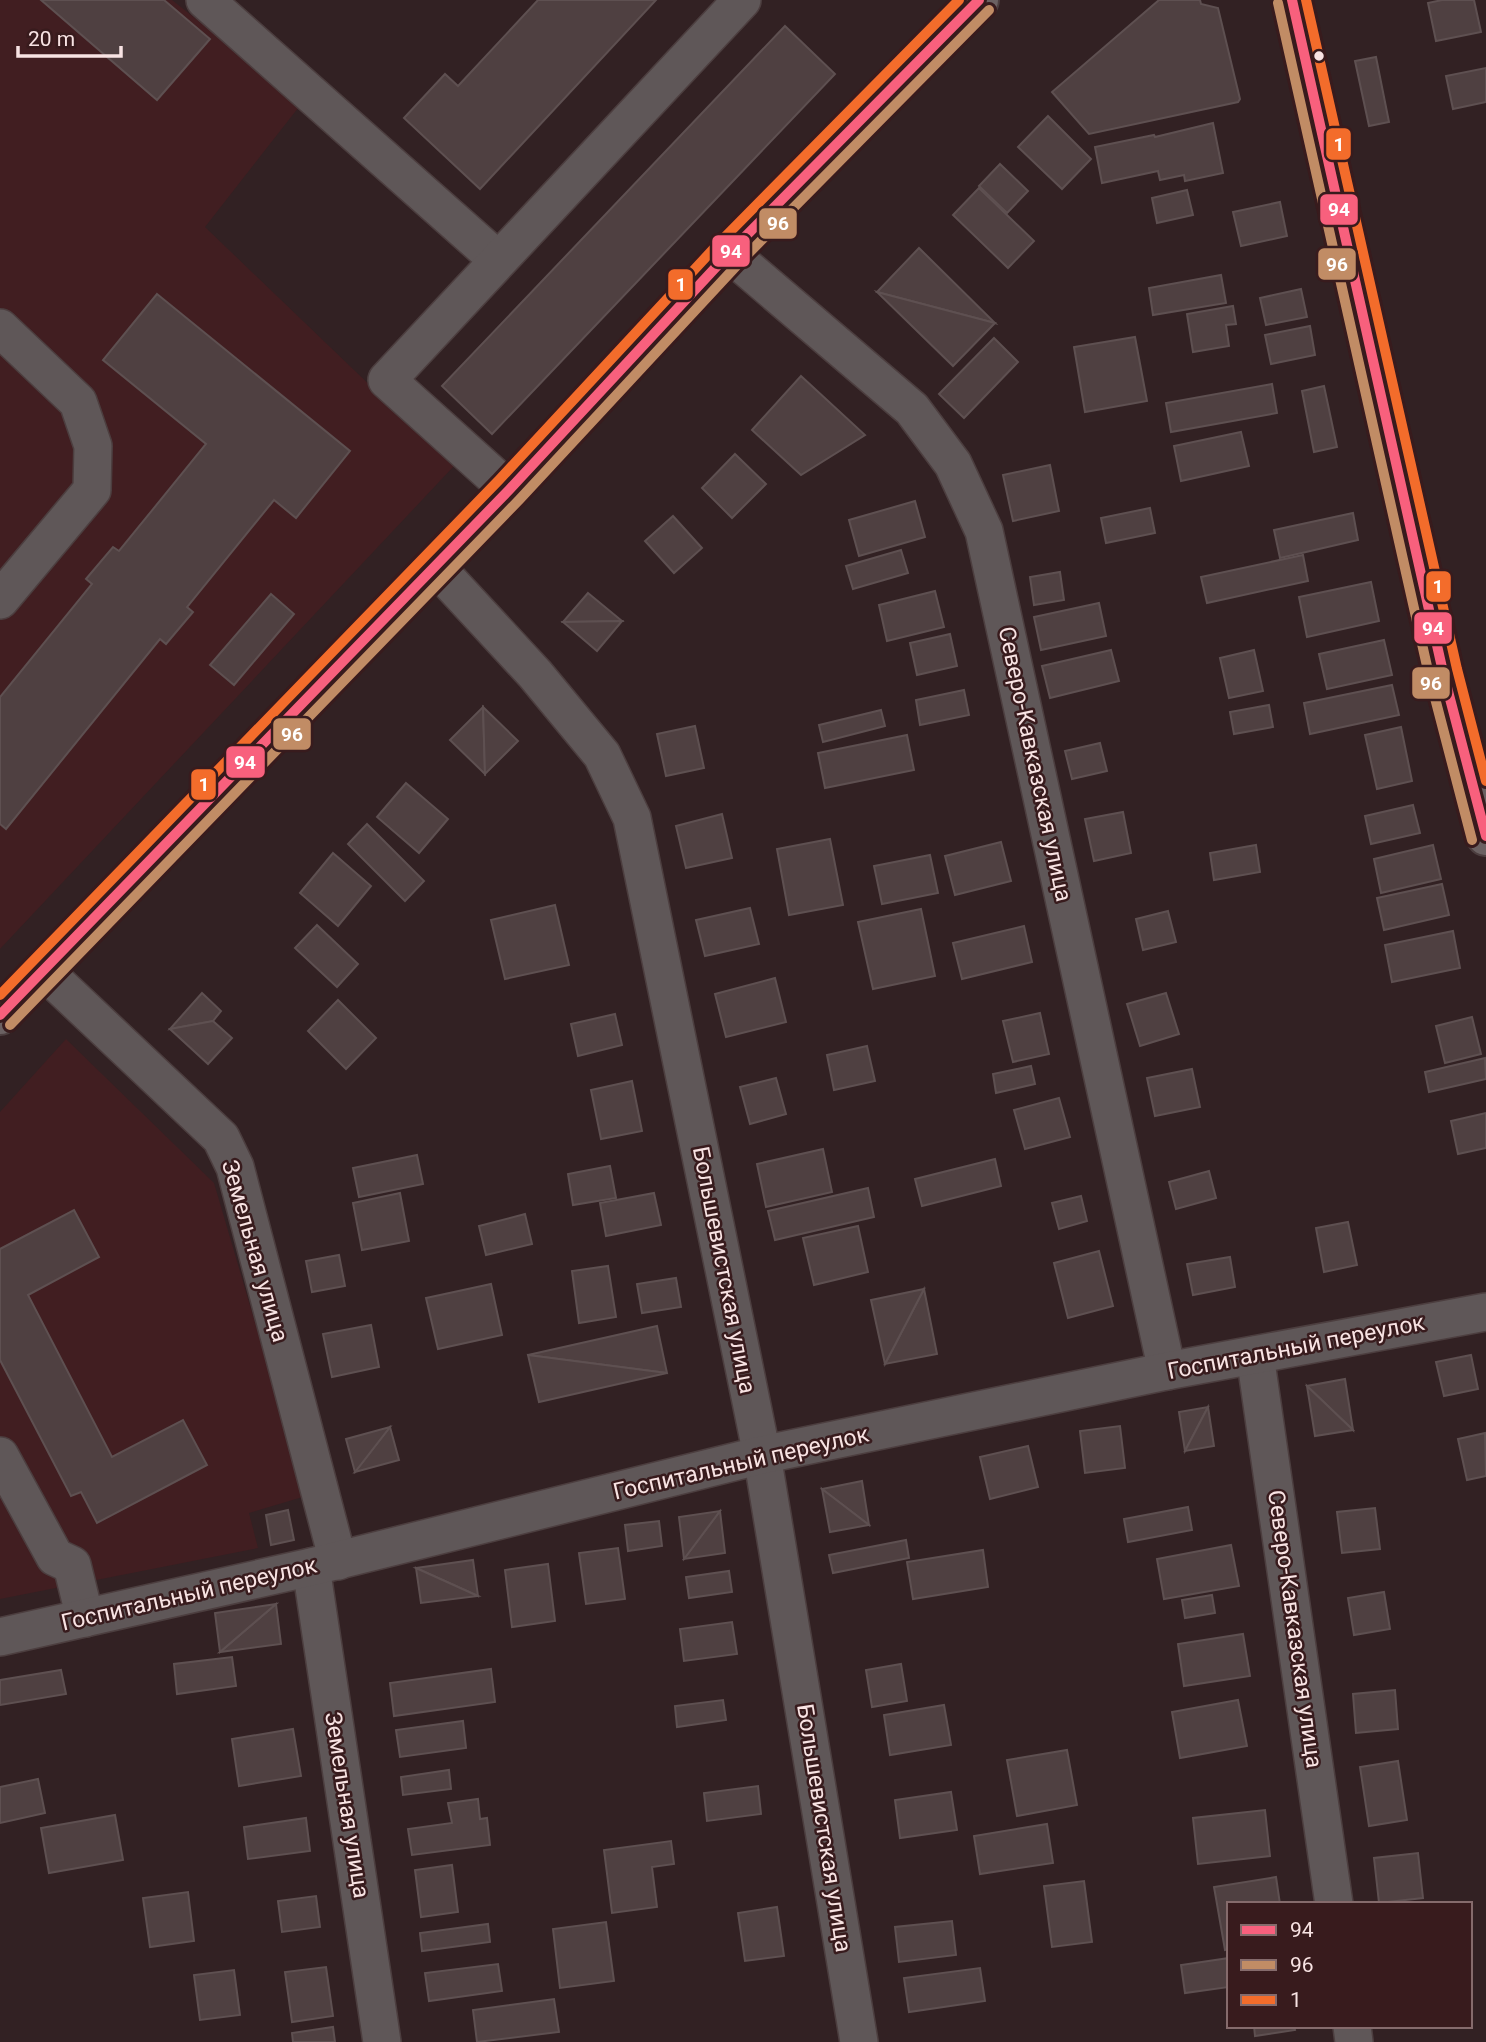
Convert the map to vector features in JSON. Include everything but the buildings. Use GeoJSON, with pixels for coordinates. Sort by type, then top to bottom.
{"type":"FeatureCollection","features":[{"type":"Feature","properties":{"kind":"main road"},"geometry":{"type":"LineString","coordinates":[[0,1015],[509,490],[729,253],[979,0]]}},
{"type":"Feature","properties":{"kind":"main road"},"geometry":{"type":"LineString","coordinates":[[1292,0],[1443,672],[1486,836]]}},
{"type":"Feature","properties":{"kind":"street"},"geometry":{"type":"LineString","coordinates":[[205,0],[498,261]]}},
{"type":"Feature","properties":{"kind":"street"},"geometry":{"type":"LineString","coordinates":[[509,490],[387,380],[742,0]]}},
{"type":"Feature","properties":{"kind":"street","name":"Северо-Кавказская улица"},"geometry":{"type":"LineString","coordinates":[[729,253],[912,409],[953,464],[984,531],[1167,1371]]}},
{"type":"Feature","properties":{"kind":"street"},"geometry":{"type":"LineString","coordinates":[[0,328],[78,402],[93,446],[92,490],[0,600]]}},
{"type":"Feature","properties":{"kind":"street","name":"Большевистская улица"},"geometry":{"type":"LineString","coordinates":[[435,566],[535,674],[602,755],[632,818],[762,1455],[859,2042]]}},
{"type":"Feature","properties":{"kind":"street","name":"Земельная улица"},"geometry":{"type":"LineString","coordinates":[[43,970],[221,1138],[234,1167],[325,1564],[382,2042]]}},
{"type":"Feature","properties":{"kind":"street","name":"Госпитальный переулок"},"geometry":{"type":"LineString","coordinates":[[0,1637],[325,1564],[762,1455],[1167,1371],[1486,1312]]}},
{"type":"Feature","properties":{"kind":"street","name":"Северо-Кавказская улица"},"geometry":{"type":"LineString","coordinates":[[1255,1355],[1334,1902]]}},
{"type":"Feature","properties":{"kind":"street"},"geometry":{"type":"LineString","coordinates":[[3,1467],[55,1557],[72,1565],[85,1618]]}},
{"type":"Feature","properties":{"kind":"shaded area"},"geometry":{"type":"Polygon","coordinates":[[[0,0],[172,0],[302,103],[205,227],[454,466],[0,949],[0,0]]]}},
{"type":"Feature","properties":{"kind":"shaded area"},"geometry":{"type":"Polygon","coordinates":[[[66,1039],[214,1183],[306,1496],[249,1513],[258,1548],[0,1599],[0,1112],[66,1039]]]}},
{"type":"Feature","properties":{"kind":"transit line","name":"1"},"geometry":{"type":"LineString","coordinates":[[0,995],[499,480],[719,243],[959,0]]}},
{"type":"Feature","properties":{"kind":"transit line","name":"94"},"geometry":{"type":"LineString","coordinates":[[0,1015],[509,490],[729,253],[979,0]]}},
{"type":"Feature","properties":{"kind":"transit line","name":"94"},"geometry":{"type":"LineString","coordinates":[[1292,0],[1443,672],[1486,836]]}},
{"type":"Feature","properties":{"kind":"transit line","name":"1"},"geometry":{"type":"LineString","coordinates":[[1306,0],[1457,669],[1486,781]]}},
{"type":"Feature","properties":{"kind":"transit line","name":"96"},"geometry":{"type":"LineString","coordinates":[[1278,3],[1429,675],[1472,840]]}},
{"type":"Feature","properties":{"kind":"transit line","name":"96"},"geometry":{"type":"LineString","coordinates":[[10,1025],[519,500],[739,263],[989,10]]}}]}
